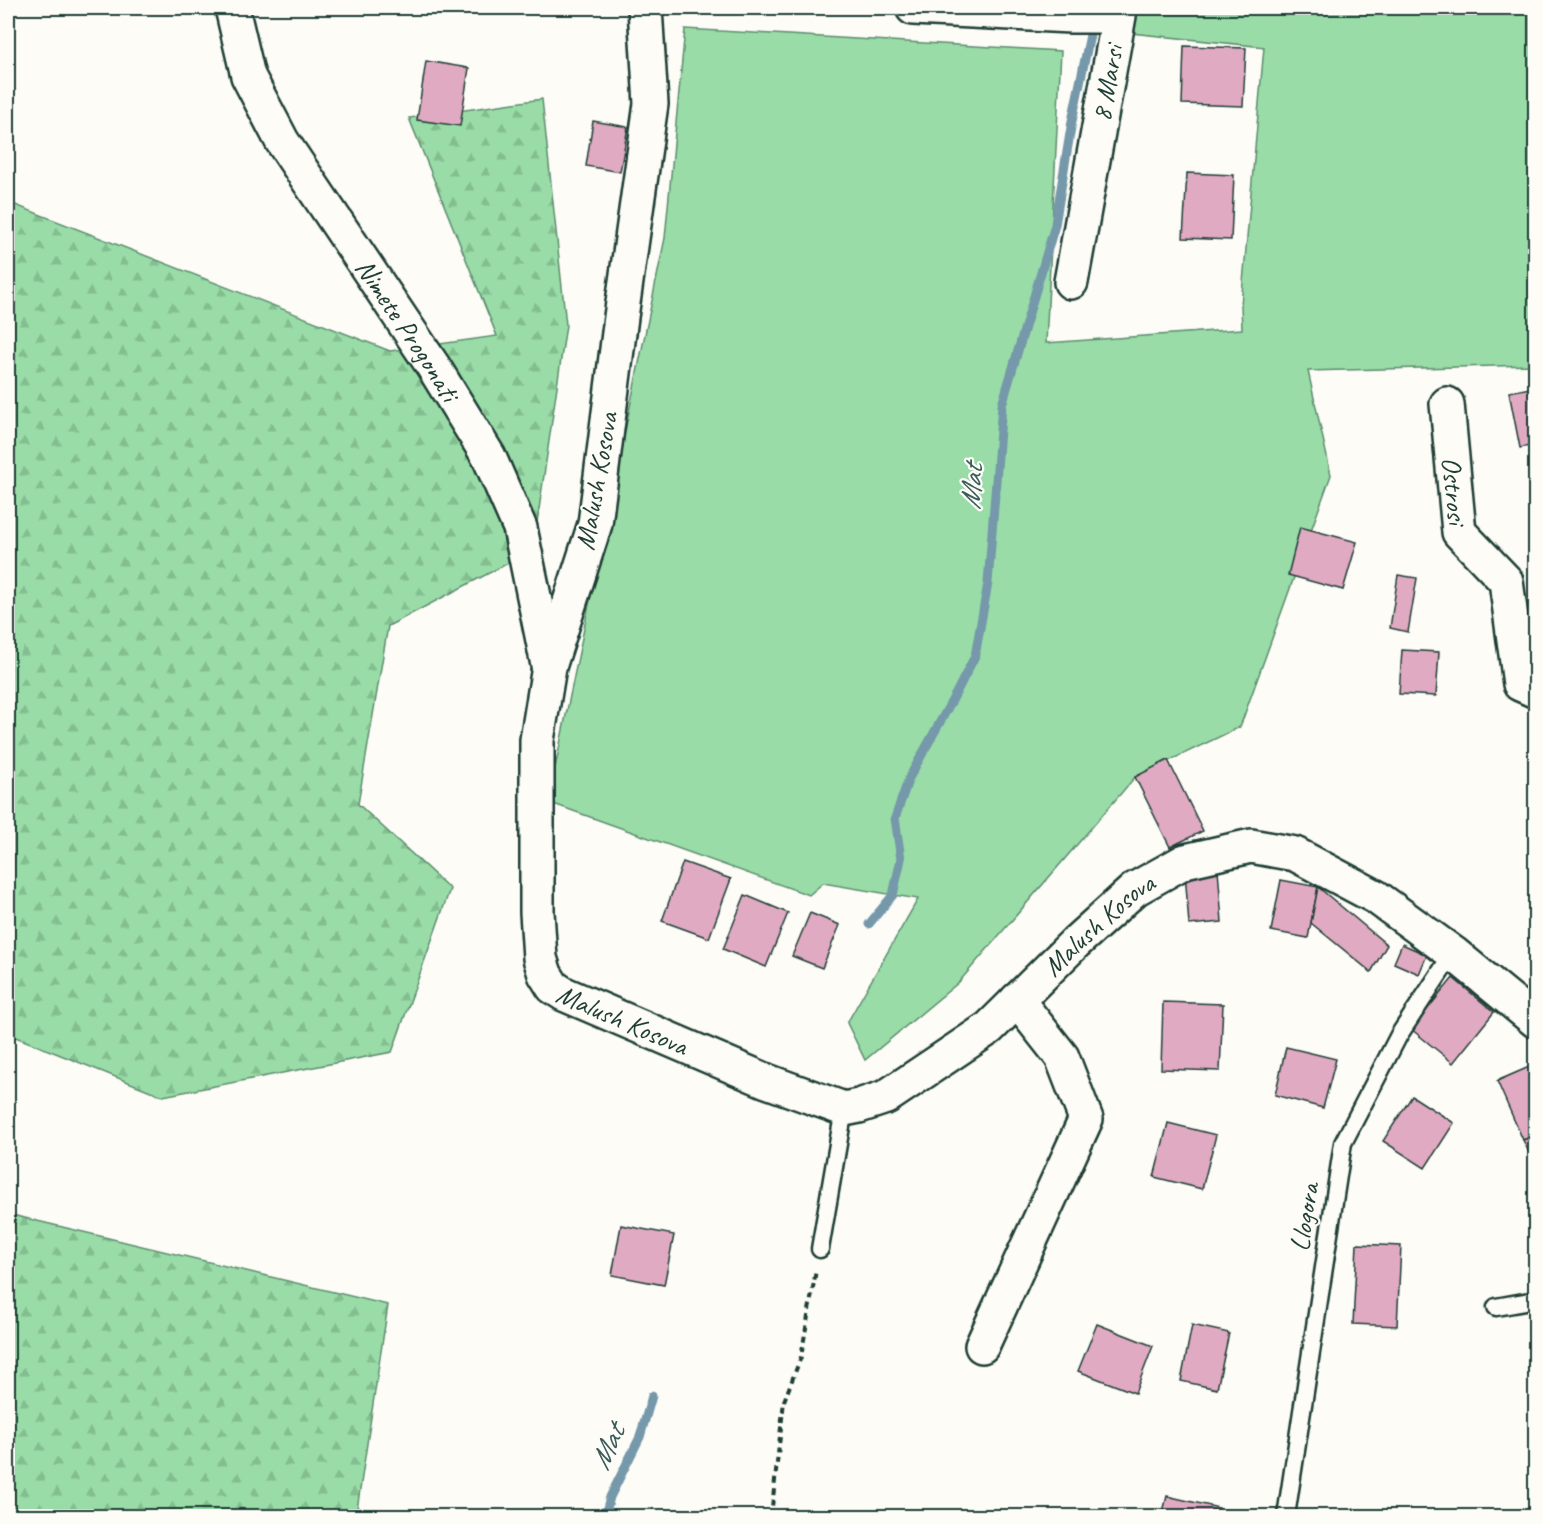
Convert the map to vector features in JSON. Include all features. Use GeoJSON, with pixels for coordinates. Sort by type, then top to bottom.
{"type":"FeatureCollection","features":[{"type":"Feature","properties":{"kind":"street","name":"Nimete Progonati"},"geometry":{"type":"LineString","coordinates":[[232,8],[248,76],[282,141],[427,357],[489,457],[520,528],[549,667]]}},
{"type":"Feature","properties":{"kind":"street","name":"Malush Kosova"},"geometry":{"type":"LineString","coordinates":[[645,8],[651,104],[595,524],[549,667],[537,740],[537,912],[540,958],[545,974],[553,987],[564,994],[767,1082],[844,1109],[886,1097],[989,1028],[1076,942],[1135,889],[1185,861],[1251,846],[1295,854],[1376,897],[1453,953],[1536,1022]]}},
{"type":"Feature","properties":{"kind":"street","name":"8 Marsi"},"geometry":{"type":"LineString","coordinates":[[914,8],[1071,16],[1119,16],[1071,282]]}},
{"type":"Feature","properties":{"kind":"street","name":"Ostrosi"},"geometry":{"type":"LineString","coordinates":[[1447,404],[1459,532],[1506,581],[1520,684],[1536,691]]}},
{"type":"Feature","properties":{"kind":"street"},"geometry":{"type":"LineString","coordinates":[[982,1346],[1086,1119],[1062,1057],[1017,1000]]}},
{"type":"Feature","properties":{"kind":"lane","name":"Llogora"},"geometry":{"type":"LineString","coordinates":[[1286,1516],[1343,1143],[1399,1035],[1453,953]]}},
{"type":"Feature","properties":{"kind":"lane"},"geometry":{"type":"LineString","coordinates":[[820,1249],[844,1109]]}},
{"type":"Feature","properties":{"kind":"lane"},"geometry":{"type":"LineString","coordinates":[[1496,1307],[1536,1300]]}},
{"type":"Feature","properties":{"kind":"path"},"geometry":{"type":"LineString","coordinates":[[771,1516],[784,1401],[801,1357],[820,1249]]}},
{"type":"Feature","properties":{"kind":"green space"},"geometry":{"type":"Polygon","coordinates":[[[1133,8],[1535,8],[1535,365],[1308,371],[1331,475],[1240,727],[1135,777],[959,982],[865,1060],[847,1023],[918,899],[823,883],[809,895],[548,802],[665,238],[685,29],[1061,51],[1046,343],[1242,329],[1241,305],[1264,47],[1131,33],[1133,8]]]}},
{"type":"Feature","properties":{"kind":"green space"},"geometry":{"type":"Polygon","coordinates":[[[542,99],[566,325],[533,550],[388,626],[358,804],[450,889],[392,1052],[163,1096],[8,1034],[8,202],[390,351],[497,336],[409,118],[542,99]]]}},
{"type":"Feature","properties":{"kind":"green space"},"geometry":{"type":"Polygon","coordinates":[[[8,1214],[388,1305],[356,1516],[8,1516],[8,1214]]]}},
{"type":"Feature","properties":{"kind":"building"},"geometry":{"type":"Polygon","coordinates":[[[1184,46],[1246,48],[1243,106],[1182,104],[1184,46]]]}},
{"type":"Feature","properties":{"kind":"building"},"geometry":{"type":"Polygon","coordinates":[[[426,61],[469,68],[460,126],[417,120],[426,61]]]}},
{"type":"Feature","properties":{"kind":"building"},"geometry":{"type":"Polygon","coordinates":[[[593,121],[628,127],[620,172],[586,166],[593,121]]]}},
{"type":"Feature","properties":{"kind":"building"},"geometry":{"type":"Polygon","coordinates":[[[1187,173],[1234,175],[1231,240],[1183,238],[1187,173]]]}},
{"type":"Feature","properties":{"kind":"building"},"geometry":{"type":"Polygon","coordinates":[[[1536,387],[1536,445],[1520,448],[1509,392],[1536,387]]]}},
{"type":"Feature","properties":{"kind":"building"},"geometry":{"type":"Polygon","coordinates":[[[1300,527],[1357,542],[1343,590],[1288,575],[1300,527]]]}},
{"type":"Feature","properties":{"kind":"building"},"geometry":{"type":"Polygon","coordinates":[[[1398,575],[1417,578],[1408,632],[1390,628],[1398,575]]]}},
{"type":"Feature","properties":{"kind":"building"},"geometry":{"type":"Polygon","coordinates":[[[1402,650],[1439,652],[1436,696],[1399,694],[1402,650]]]}},
{"type":"Feature","properties":{"kind":"building"},"geometry":{"type":"Polygon","coordinates":[[[1168,760],[1203,831],[1170,847],[1135,777],[1168,760]]]}},
{"type":"Feature","properties":{"kind":"building"},"geometry":{"type":"Polygon","coordinates":[[[683,862],[731,879],[709,938],[662,921],[683,862]]]}},
{"type":"Feature","properties":{"kind":"building"},"geometry":{"type":"Polygon","coordinates":[[[1218,869],[1222,922],[1189,925],[1185,872],[1218,869]]]}},
{"type":"Feature","properties":{"kind":"building"},"geometry":{"type":"Polygon","coordinates":[[[1281,880],[1318,887],[1308,938],[1271,931],[1281,880]]]}},
{"type":"Feature","properties":{"kind":"building"},"geometry":{"type":"Polygon","coordinates":[[[1318,887],[1387,945],[1371,972],[1311,923],[1318,887]]]}},
{"type":"Feature","properties":{"kind":"building"},"geometry":{"type":"Polygon","coordinates":[[[745,895],[788,913],[766,967],[723,949],[745,895]]]}},
{"type":"Feature","properties":{"kind":"building"},"geometry":{"type":"Polygon","coordinates":[[[810,913],[840,925],[822,968],[792,956],[810,913]]]}},
{"type":"Feature","properties":{"kind":"building"},"geometry":{"type":"Polygon","coordinates":[[[1402,944],[1427,955],[1419,974],[1394,963],[1402,944]]]}},
{"type":"Feature","properties":{"kind":"building"},"geometry":{"type":"Polygon","coordinates":[[[1453,978],[1494,1012],[1453,1063],[1411,1029],[1453,978]]]}},
{"type":"Feature","properties":{"kind":"building"},"geometry":{"type":"Polygon","coordinates":[[[1163,1002],[1223,1004],[1220,1071],[1161,1069],[1163,1002]]]}},
{"type":"Feature","properties":{"kind":"building"},"geometry":{"type":"Polygon","coordinates":[[[1286,1047],[1336,1059],[1323,1108],[1275,1095],[1286,1047]]]}},
{"type":"Feature","properties":{"kind":"building"},"geometry":{"type":"Polygon","coordinates":[[[1536,1064],[1536,1135],[1523,1140],[1497,1081],[1536,1064]]]}},
{"type":"Feature","properties":{"kind":"building"},"geometry":{"type":"Polygon","coordinates":[[[1412,1096],[1454,1123],[1425,1168],[1383,1141],[1412,1096]]]}},
{"type":"Feature","properties":{"kind":"building"},"geometry":{"type":"Polygon","coordinates":[[[1168,1123],[1216,1135],[1202,1189],[1154,1177],[1168,1123]]]}},
{"type":"Feature","properties":{"kind":"building"},"geometry":{"type":"Polygon","coordinates":[[[1536,1135],[1536,1167],[1523,1140],[1536,1135]]]}},
{"type":"Feature","properties":{"kind":"building"},"geometry":{"type":"Polygon","coordinates":[[[621,1225],[674,1235],[664,1285],[612,1275],[621,1225]]]}},
{"type":"Feature","properties":{"kind":"building"},"geometry":{"type":"Polygon","coordinates":[[[1357,1244],[1401,1246],[1397,1326],[1353,1324],[1357,1244]]]}},
{"type":"Feature","properties":{"kind":"building"},"geometry":{"type":"Polygon","coordinates":[[[1097,1324],[1153,1346],[1135,1393],[1078,1371],[1097,1324]]]}},
{"type":"Feature","properties":{"kind":"building"},"geometry":{"type":"Polygon","coordinates":[[[1192,1325],[1229,1333],[1217,1389],[1181,1381],[1192,1325]]]}},
{"type":"Feature","properties":{"kind":"building"},"geometry":{"type":"Polygon","coordinates":[[[1167,1496],[1219,1508],[1218,1516],[1162,1516],[1167,1496]]]}},
{"type":"Feature","properties":{"kind":"waterway","name":"Mat"},"geometry":{"type":"LineString","coordinates":[[869,924],[893,895],[901,859],[895,818],[909,778],[975,656],[988,583],[1002,405],[1055,225],[1072,121],[1090,35]]}},
{"type":"Feature","properties":{"kind":"waterway","name":"Mat"},"geometry":{"type":"LineString","coordinates":[[605,1516],[610,1497],[640,1437],[652,1396]]}}]}
